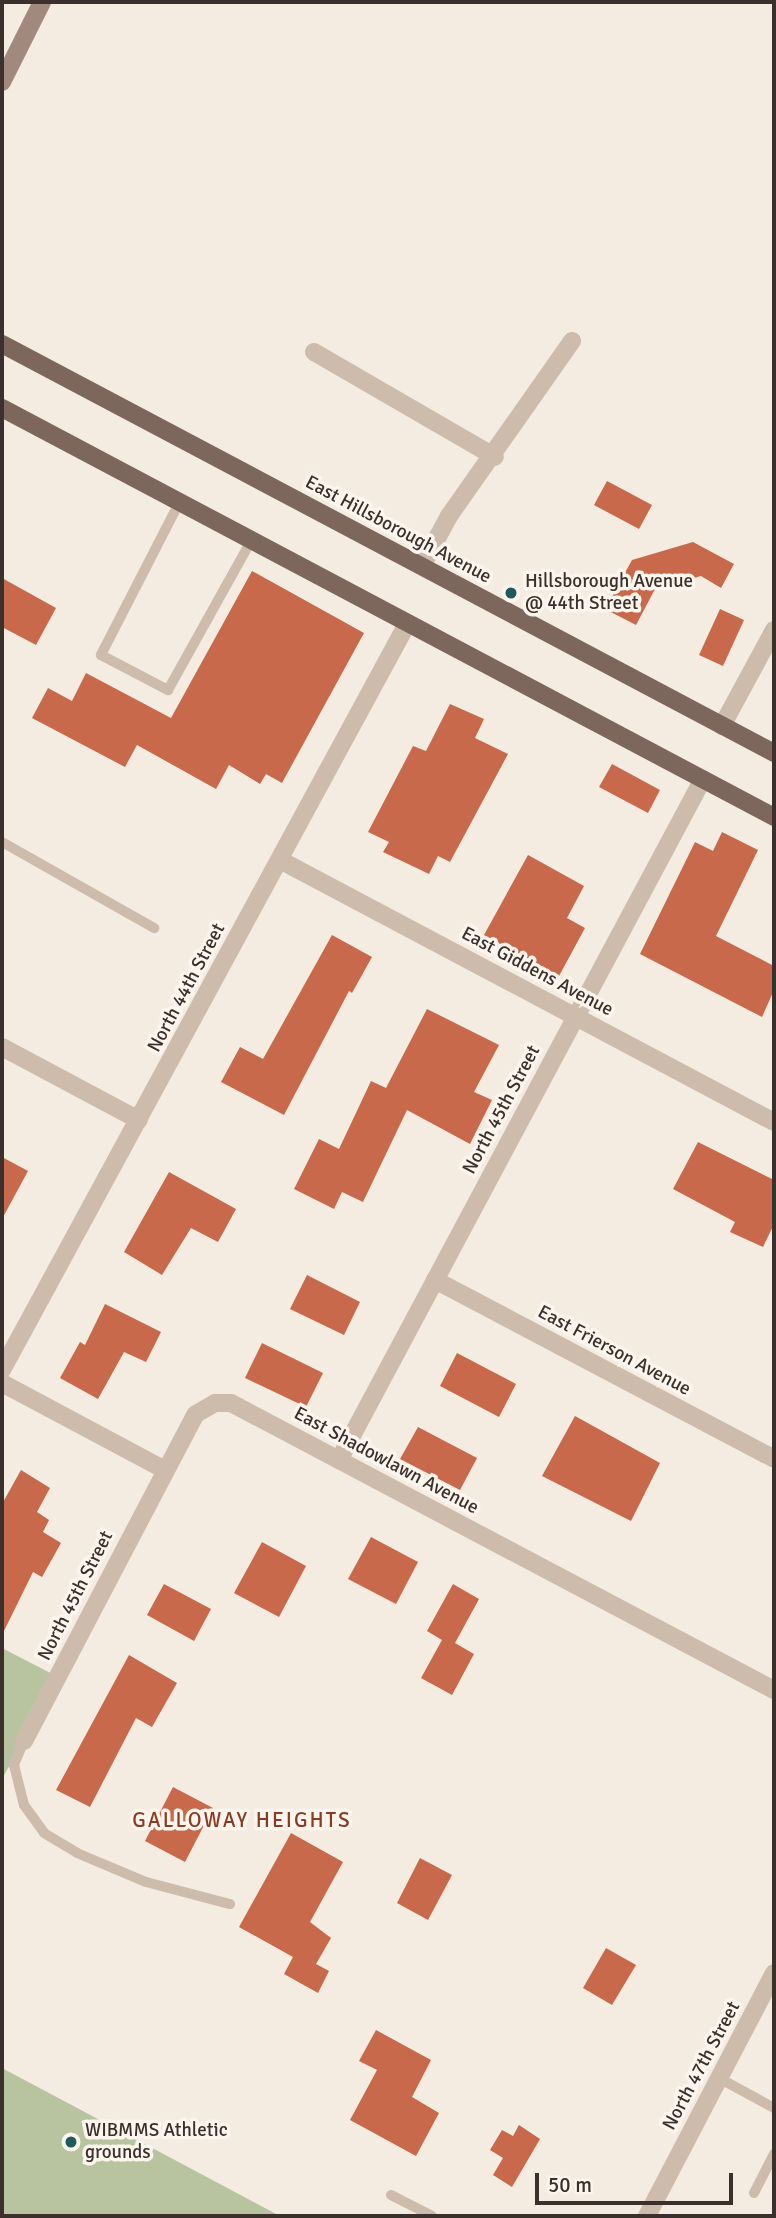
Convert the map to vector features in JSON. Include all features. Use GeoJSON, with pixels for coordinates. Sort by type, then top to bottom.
{"type":"FeatureCollection","features":[{"type":"Feature","properties":{"kind":"main road","name":"East Hillsborough Avenue"},"geometry":{"type":"LineString","coordinates":[[2,344],[774,753]]}},
{"type":"Feature","properties":{"kind":"main road"},"geometry":{"type":"LineString","coordinates":[[2,408],[774,817]]}},
{"type":"Feature","properties":{"kind":"street"},"geometry":{"type":"LineString","coordinates":[[2,82],[42,2]]}},
{"type":"Feature","properties":{"kind":"street"},"geometry":{"type":"LineString","coordinates":[[422,566],[449,516],[495,457],[572,341]]}},
{"type":"Feature","properties":{"kind":"street"},"geometry":{"type":"LineString","coordinates":[[314,352],[495,457]]}},
{"type":"Feature","properties":{"kind":"street","name":"North 44th Street"},"geometry":{"type":"LineString","coordinates":[[2,1370],[407,624]]}},
{"type":"Feature","properties":{"kind":"street"},"geometry":{"type":"LineString","coordinates":[[722,726],[774,630]]}},
{"type":"Feature","properties":{"kind":"street","name":"North 45th Street"},"geometry":{"type":"LineString","coordinates":[[339,1460],[704,779]]}},
{"type":"Feature","properties":{"kind":"street","name":"East Giddens Avenue"},"geometry":{"type":"LineString","coordinates":[[280,860],[774,1122]]}},
{"type":"Feature","properties":{"kind":"street"},"geometry":{"type":"LineString","coordinates":[[2,1046],[139,1120]]}},
{"type":"Feature","properties":{"kind":"street","name":"East Frierson Avenue"},"geometry":{"type":"LineString","coordinates":[[435,1280],[774,1459]]}},
{"type":"Feature","properties":{"kind":"street"},"geometry":{"type":"LineString","coordinates":[[2,1383],[165,1470]]}},
{"type":"Feature","properties":{"kind":"street","name":"East Shadowlawn Avenue"},"geometry":{"type":"LineString","coordinates":[[165,1470],[197,1413],[215,1403],[232,1403],[774,1690]]}},
{"type":"Feature","properties":{"kind":"street","name":"North 45th Street"},"geometry":{"type":"LineString","coordinates":[[24,1741],[165,1470]]}},
{"type":"Feature","properties":{"kind":"street","name":"North 47th Street"},"geometry":{"type":"LineString","coordinates":[[647,2216],[774,1973]]}},
{"type":"Feature","properties":{"kind":"lane"},"geometry":{"type":"LineString","coordinates":[[179,503],[101,655],[168,690],[251,541]]}},
{"type":"Feature","properties":{"kind":"lane"},"geometry":{"type":"LineString","coordinates":[[2,842],[154,928]]}},
{"type":"Feature","properties":{"kind":"lane"},"geometry":{"type":"LineString","coordinates":[[24,1741],[14,1765],[24,1805],[44,1833],[77,1853],[146,1882],[230,1904]]}},
{"type":"Feature","properties":{"kind":"lane"},"geometry":{"type":"LineString","coordinates":[[719,2078],[774,2108]]}},
{"type":"Feature","properties":{"kind":"lane"},"geometry":{"type":"LineString","coordinates":[[754,2193],[774,2154]]}},
{"type":"Feature","properties":{"kind":"lane"},"geometry":{"type":"LineString","coordinates":[[391,2195],[432,2216]]}},
{"type":"Feature","properties":{"kind":"green space"},"geometry":{"type":"Polygon","coordinates":[[[2,1648],[58,1677],[2,1779],[2,1648]]]}},
{"type":"Feature","properties":{"kind":"green space","name":"WIBMMS Athletic grounds"},"geometry":{"type":"Polygon","coordinates":[[[2,2068],[280,2216],[2,2216],[2,2068]]]}},
{"type":"Feature","properties":{"kind":"building"},"geometry":{"type":"Polygon","coordinates":[[[607,481],[652,505],[639,529],[594,505],[607,481]]]}},
{"type":"Feature","properties":{"kind":"building"},"geometry":{"type":"Polygon","coordinates":[[[693,542],[734,564],[721,588],[701,576],[655,589],[636,625],[605,609],[632,560],[693,542]]]}},
{"type":"Feature","properties":{"kind":"building"},"geometry":{"type":"Polygon","coordinates":[[[252,571],[364,633],[282,783],[266,774],[260,784],[229,765],[216,789],[137,745],[125,767],[32,718],[48,688],[72,701],[86,673],[171,718],[252,571]]]}},
{"type":"Feature","properties":{"kind":"building"},"geometry":{"type":"Polygon","coordinates":[[[2,578],[56,608],[36,645],[2,627],[2,578]]]}},
{"type":"Feature","properties":{"kind":"building"},"geometry":{"type":"Polygon","coordinates":[[[720,609],[744,620],[723,666],[699,655],[720,609]]]}},
{"type":"Feature","properties":{"kind":"building"},"geometry":{"type":"Polygon","coordinates":[[[450,704],[484,719],[475,738],[508,754],[450,862],[438,856],[429,874],[383,852],[389,842],[368,832],[413,746],[426,751],[450,704]]]}},
{"type":"Feature","properties":{"kind":"building"},"geometry":{"type":"Polygon","coordinates":[[[612,764],[660,790],[648,813],[599,787],[612,764]]]}},
{"type":"Feature","properties":{"kind":"building"},"geometry":{"type":"Polygon","coordinates":[[[722,832],[758,850],[716,936],[774,966],[774,990],[762,1017],[640,954],[695,842],[713,851],[722,832]]]}},
{"type":"Feature","properties":{"kind":"building"},"geometry":{"type":"Polygon","coordinates":[[[528,855],[584,886],[567,918],[585,928],[559,976],[484,935],[528,855]]]}},
{"type":"Feature","properties":{"kind":"building"},"geometry":{"type":"Polygon","coordinates":[[[332,935],[372,957],[352,993],[349,991],[284,1115],[221,1082],[240,1047],[263,1059],[332,935]]]}},
{"type":"Feature","properties":{"kind":"building"},"geometry":{"type":"Polygon","coordinates":[[[427,1009],[499,1045],[474,1092],[492,1100],[470,1144],[407,1110],[363,1202],[342,1192],[334,1209],[294,1189],[319,1139],[339,1149],[371,1081],[386,1088],[427,1009]]]}},
{"type":"Feature","properties":{"kind":"building"},"geometry":{"type":"Polygon","coordinates":[[[698,1142],[774,1180],[774,1224],[763,1247],[730,1232],[735,1222],[673,1189],[698,1142]]]}},
{"type":"Feature","properties":{"kind":"building"},"geometry":{"type":"Polygon","coordinates":[[[2,1157],[28,1171],[2,1219],[2,1157]]]}},
{"type":"Feature","properties":{"kind":"building"},"geometry":{"type":"Polygon","coordinates":[[[169,1172],[236,1209],[218,1242],[191,1228],[162,1275],[124,1252],[169,1172]]]}},
{"type":"Feature","properties":{"kind":"building"},"geometry":{"type":"Polygon","coordinates":[[[307,1275],[360,1302],[344,1335],[290,1309],[307,1275]]]}},
{"type":"Feature","properties":{"kind":"building"},"geometry":{"type":"Polygon","coordinates":[[[105,1304],[161,1332],[146,1362],[124,1352],[98,1399],[60,1378],[80,1342],[85,1345],[105,1304]]]}},
{"type":"Feature","properties":{"kind":"building"},"geometry":{"type":"Polygon","coordinates":[[[262,1343],[323,1373],[306,1407],[245,1378],[262,1343]]]}},
{"type":"Feature","properties":{"kind":"building"},"geometry":{"type":"Polygon","coordinates":[[[457,1353],[516,1384],[499,1417],[440,1386],[457,1353]]]}},
{"type":"Feature","properties":{"kind":"building"},"geometry":{"type":"Polygon","coordinates":[[[575,1416],[660,1463],[631,1521],[542,1476],[575,1416]]]}},
{"type":"Feature","properties":{"kind":"building"},"geometry":{"type":"Polygon","coordinates":[[[418,1427],[477,1458],[460,1490],[400,1459],[418,1427]]]}},
{"type":"Feature","properties":{"kind":"building"},"geometry":{"type":"Polygon","coordinates":[[[21,1470],[50,1488],[37,1512],[49,1520],[43,1532],[61,1543],[42,1577],[33,1572],[2,1635],[2,1504],[21,1470]]]}},
{"type":"Feature","properties":{"kind":"building"},"geometry":{"type":"Polygon","coordinates":[[[371,1537],[418,1562],[396,1604],[348,1579],[371,1537]]]}},
{"type":"Feature","properties":{"kind":"building"},"geometry":{"type":"Polygon","coordinates":[[[262,1542],[306,1566],[279,1617],[234,1593],[262,1542]]]}},
{"type":"Feature","properties":{"kind":"building"},"geometry":{"type":"Polygon","coordinates":[[[164,1584],[211,1609],[194,1641],[147,1615],[164,1584]]]}},
{"type":"Feature","properties":{"kind":"building"},"geometry":{"type":"Polygon","coordinates":[[[453,1584],[479,1599],[455,1643],[474,1654],[452,1695],[421,1678],[442,1640],[427,1631],[453,1584]]]}},
{"type":"Feature","properties":{"kind":"building"},"geometry":{"type":"Polygon","coordinates":[[[129,1655],[177,1683],[152,1727],[136,1718],[90,1807],[56,1790],[129,1655]]]}},
{"type":"Feature","properties":{"kind":"building"},"geometry":{"type":"Polygon","coordinates":[[[173,1787],[213,1808],[185,1862],[145,1841],[173,1787]]]}},
{"type":"Feature","properties":{"kind":"building"},"geometry":{"type":"Polygon","coordinates":[[[291,1833],[343,1862],[310,1922],[331,1938],[316,1964],[329,1971],[318,1993],[284,1974],[293,1957],[239,1927],[291,1833]]]}},
{"type":"Feature","properties":{"kind":"building"},"geometry":{"type":"Polygon","coordinates":[[[420,1858],[452,1875],[428,1920],[397,1903],[420,1858]]]}},
{"type":"Feature","properties":{"kind":"building"},"geometry":{"type":"Polygon","coordinates":[[[606,1948],[636,1965],[612,2005],[583,1988],[606,1948]]]}},
{"type":"Feature","properties":{"kind":"building"},"geometry":{"type":"Polygon","coordinates":[[[376,2030],[431,2060],[412,2097],[439,2113],[416,2156],[350,2120],[377,2070],[359,2061],[376,2030]]]}},
{"type":"Feature","properties":{"kind":"building"},"geometry":{"type":"Polygon","coordinates":[[[519,2125],[540,2139],[512,2187],[493,2175],[503,2158],[490,2150],[502,2130],[513,2136],[519,2125]]]}},
{"type":"Feature","properties":{"kind":"place","name":"Hillsborough Avenue @ 44th Street"},"geometry":{"type":"Point","coordinates":[511,593]}},
{"type":"Feature","properties":{"kind":"place","name":"WIBMMS Athletic grounds"},"geometry":{"type":"Point","coordinates":[71,2142]}},
{"type":"Feature","properties":{"kind":"district","name":"GALLOWAY HEIGHTS"},"geometry":{"type":"Point","coordinates":[242,1820]}}]}
